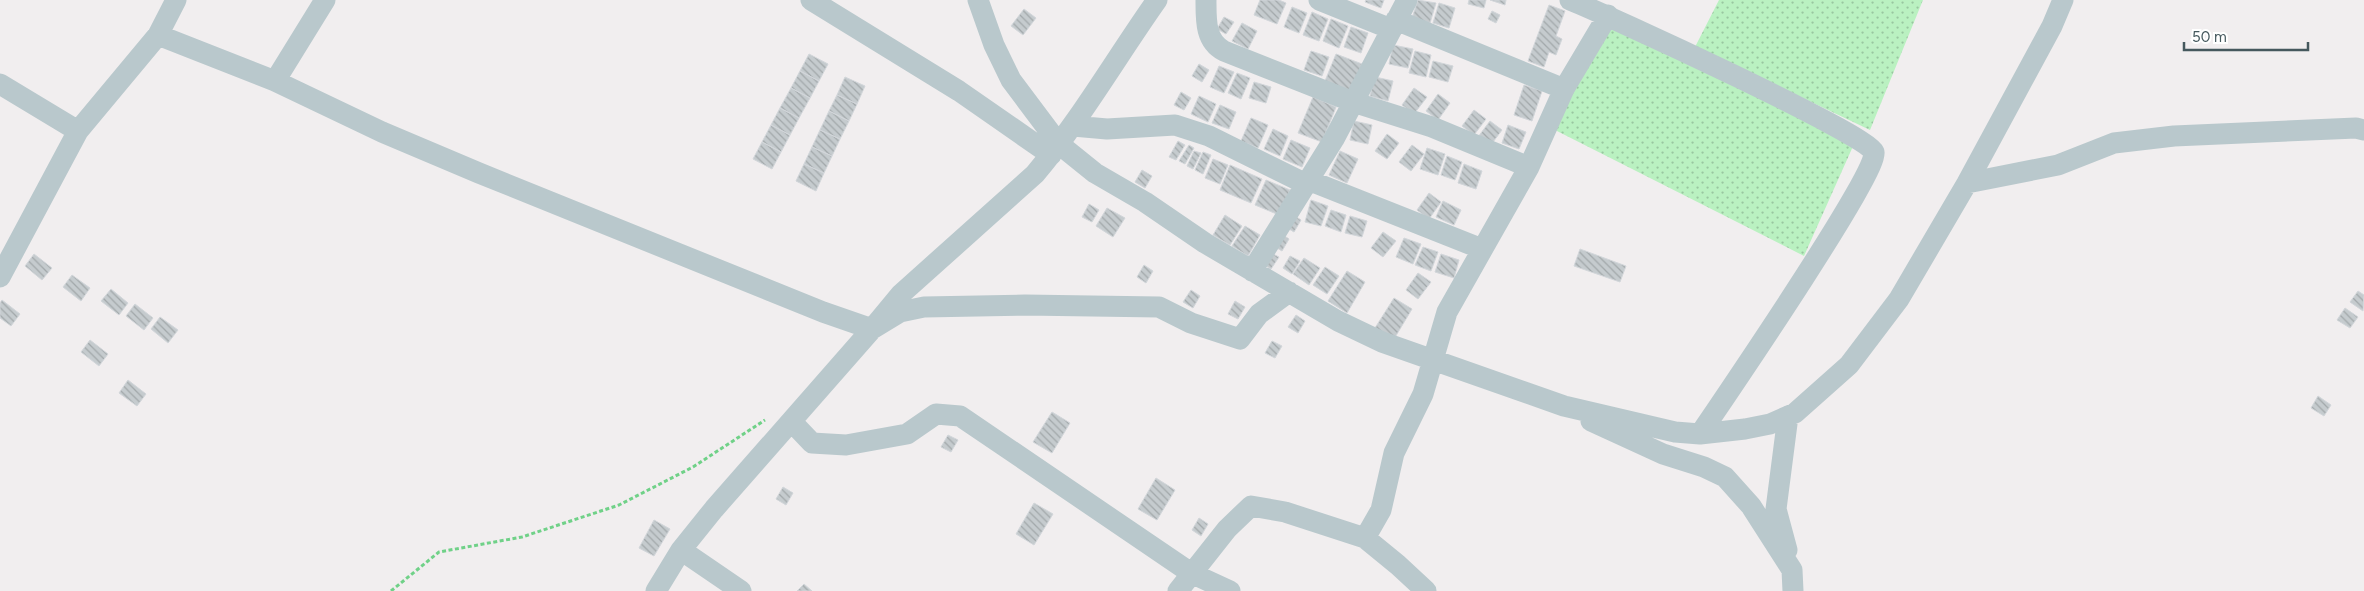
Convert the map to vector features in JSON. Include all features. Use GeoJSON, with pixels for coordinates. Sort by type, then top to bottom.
{"type":"FeatureCollection","features":[{"type":"Feature","properties":{"kind":"street"},"geometry":{"type":"LineString","coordinates":[[0,277],[78,131],[158,34],[176,0]]}},
{"type":"Feature","properties":{"kind":"street"},"geometry":{"type":"LineString","coordinates":[[275,81],[325,0]]}},
{"type":"Feature","properties":{"kind":"street"},"geometry":{"type":"LineString","coordinates":[[811,0],[1338,322],[1382,342],[1564,406],[1675,432],[1700,434],[1770,424],[1788,416],[1818,394],[1862,348],[1899,299],[1967,183],[2052,26],[2063,0]]}},
{"type":"Feature","properties":{"kind":"street"},"geometry":{"type":"LineString","coordinates":[[978,0],[994,45],[1011,80],[1055,150]]}},
{"type":"Feature","properties":{"kind":"street"},"geometry":{"type":"LineString","coordinates":[[656,591],[681,550],[782,419],[872,329],[901,294],[1035,174],[1073,126],[1157,0]]}},
{"type":"Feature","properties":{"kind":"street"},"geometry":{"type":"LineString","coordinates":[[1206,0],[1208,31],[1215,46],[1268,70],[1353,102],[1432,126],[1529,167]]}},
{"type":"Feature","properties":{"kind":"street"},"geometry":{"type":"LineString","coordinates":[[1319,0],[1394,24],[1564,89]]}},
{"type":"Feature","properties":{"kind":"street"},"geometry":{"type":"LineString","coordinates":[[1252,270],[1334,139],[1407,0]]}},
{"type":"Feature","properties":{"kind":"street"},"geometry":{"type":"LineString","coordinates":[[1570,0],[1608,15],[1815,115],[1870,146],[1874,152],[1875,157],[1863,180],[1796,291],[1700,434]]}},
{"type":"Feature","properties":{"kind":"street"},"geometry":{"type":"LineString","coordinates":[[1365,538],[1381,510],[1394,453],[1423,394],[1447,312],[1529,167],[1564,89],[1608,15]]}},
{"type":"Feature","properties":{"kind":"street"},"geometry":{"type":"LineString","coordinates":[[158,34],[275,81],[382,132],[479,173],[823,312],[872,329]]}},
{"type":"Feature","properties":{"kind":"street"},"geometry":{"type":"LineString","coordinates":[[0,84],[78,131]]}},
{"type":"Feature","properties":{"kind":"street"},"geometry":{"type":"LineString","coordinates":[[1073,126],[1107,129],[1175,126],[1209,136],[1307,182],[1482,249]]}},
{"type":"Feature","properties":{"kind":"street"},"geometry":{"type":"LineString","coordinates":[[1967,183],[2058,165],[2114,143],[2174,136],[2356,128],[2364,130]]}},
{"type":"Feature","properties":{"kind":"street"},"geometry":{"type":"LineString","coordinates":[[872,329],[900,312],[924,307],[1109,305],[1159,307],[1191,323],[1240,339],[1259,314],[1289,292]]}},
{"type":"Feature","properties":{"kind":"street"},"geometry":{"type":"LineString","coordinates":[[1564,406],[1630,440],[1725,477],[1752,506],[1792,570]]}},
{"type":"Feature","properties":{"kind":"street"},"geometry":{"type":"LineString","coordinates":[[782,419],[812,443],[846,446],[907,434],[936,414],[960,416],[1191,573],[1230,591]]}},
{"type":"Feature","properties":{"kind":"street"},"geometry":{"type":"LineString","coordinates":[[1788,416],[1776,509],[1792,570],[1793,591]]}},
{"type":"Feature","properties":{"kind":"street"},"geometry":{"type":"LineString","coordinates":[[1178,591],[1239,515],[1251,506],[1286,512],[1365,538],[1426,591]]}},
{"type":"Feature","properties":{"kind":"street"},"geometry":{"type":"LineString","coordinates":[[681,550],[741,591]]}},
{"type":"Feature","properties":{"kind":"path"},"geometry":{"type":"LineString","coordinates":[[391,591],[439,552],[522,537],[618,506],[782,419]]}},
{"type":"Feature","properties":{"kind":"green space"},"geometry":{"type":"Polygon","coordinates":[[[1719,0],[1923,0],[1870,130],[1695,47],[1719,0]]]}},
{"type":"Feature","properties":{"kind":"green space"},"geometry":{"type":"Polygon","coordinates":[[[1609,25],[1854,144],[1804,256],[1553,129],[1609,25]]]}},
{"type":"Feature","properties":{"kind":"building"},"geometry":{"type":"Polygon","coordinates":[[[1260,0],[1279,0],[1286,3],[1277,24],[1254,15],[1260,0]]]}},
{"type":"Feature","properties":{"kind":"building"},"geometry":{"type":"Polygon","coordinates":[[[1366,0],[1384,0],[1381,8],[1365,2],[1366,0]]]}},
{"type":"Feature","properties":{"kind":"building"},"geometry":{"type":"Polygon","coordinates":[[[1418,0],[1436,3],[1430,23],[1412,18],[1418,0]]]}},
{"type":"Feature","properties":{"kind":"building"},"geometry":{"type":"Polygon","coordinates":[[[1469,0],[1486,0],[1484,8],[1468,4],[1469,0]]]}},
{"type":"Feature","properties":{"kind":"building"},"geometry":{"type":"Polygon","coordinates":[[[1490,0],[1506,0],[1505,5],[1490,0]]]}},
{"type":"Feature","properties":{"kind":"building"},"geometry":{"type":"Polygon","coordinates":[[[1439,3],[1455,8],[1449,28],[1433,23],[1439,3]]]}},
{"type":"Feature","properties":{"kind":"building"},"geometry":{"type":"Polygon","coordinates":[[[1549,5],[1565,11],[1556,36],[1562,39],[1556,55],[1549,52],[1544,67],[1528,61],[1549,5]]]}},
{"type":"Feature","properties":{"kind":"building"},"geometry":{"type":"Polygon","coordinates":[[[1292,7],[1307,13],[1299,33],[1284,27],[1292,7]]]}},
{"type":"Feature","properties":{"kind":"building"},"geometry":{"type":"Polygon","coordinates":[[[1024,9],[1036,18],[1023,35],[1011,26],[1024,9]]]}},
{"type":"Feature","properties":{"kind":"building"},"geometry":{"type":"Polygon","coordinates":[[[1492,11],[1500,15],[1496,23],[1488,19],[1492,11]]]}},
{"type":"Feature","properties":{"kind":"building"},"geometry":{"type":"Polygon","coordinates":[[[1312,12],[1328,19],[1319,41],[1303,35],[1312,12]]]}},
{"type":"Feature","properties":{"kind":"building"},"geometry":{"type":"Polygon","coordinates":[[[1224,17],[1234,22],[1226,34],[1217,29],[1224,17]]]}},
{"type":"Feature","properties":{"kind":"building"},"geometry":{"type":"Polygon","coordinates":[[[1331,19],[1348,26],[1339,48],[1323,41],[1331,19]]]}},
{"type":"Feature","properties":{"kind":"building"},"geometry":{"type":"Polygon","coordinates":[[[1242,23],[1257,31],[1248,49],[1232,41],[1242,23]]]}},
{"type":"Feature","properties":{"kind":"building"},"geometry":{"type":"Polygon","coordinates":[[[1351,27],[1368,33],[1361,53],[1344,47],[1351,27]]]}},
{"type":"Feature","properties":{"kind":"building"},"geometry":{"type":"Polygon","coordinates":[[[1393,45],[1413,49],[1408,68],[1389,64],[1393,45]]]}},
{"type":"Feature","properties":{"kind":"building"},"geometry":{"type":"Polygon","coordinates":[[[1311,51],[1329,57],[1322,76],[1304,70],[1311,51]]]}},
{"type":"Feature","properties":{"kind":"building"},"geometry":{"type":"Polygon","coordinates":[[[1415,51],[1431,55],[1426,77],[1409,73],[1415,51]]]}},
{"type":"Feature","properties":{"kind":"building"},"geometry":{"type":"Polygon","coordinates":[[[809,54],[828,64],[819,81],[800,71],[809,54]]]}},
{"type":"Feature","properties":{"kind":"building"},"geometry":{"type":"Polygon","coordinates":[[[1336,54],[1362,64],[1351,91],[1325,81],[1336,54]]]}},
{"type":"Feature","properties":{"kind":"building"},"geometry":{"type":"Polygon","coordinates":[[[1433,61],[1453,66],[1448,82],[1429,77],[1433,61]]]}},
{"type":"Feature","properties":{"kind":"building"},"geometry":{"type":"Polygon","coordinates":[[[1199,64],[1209,70],[1202,82],[1192,76],[1199,64]]]}},
{"type":"Feature","properties":{"kind":"building"},"geometry":{"type":"Polygon","coordinates":[[[1219,66],[1234,72],[1224,93],[1210,87],[1219,66]]]}},
{"type":"Feature","properties":{"kind":"building"},"geometry":{"type":"Polygon","coordinates":[[[800,71],[819,81],[810,98],[791,88],[800,71]]]}},
{"type":"Feature","properties":{"kind":"building"},"geometry":{"type":"Polygon","coordinates":[[[1237,73],[1250,78],[1241,99],[1228,93],[1237,73]]]}},
{"type":"Feature","properties":{"kind":"building"},"geometry":{"type":"Polygon","coordinates":[[[845,77],[865,86],[857,104],[837,95],[845,77]]]}},
{"type":"Feature","properties":{"kind":"building"},"geometry":{"type":"Polygon","coordinates":[[[1375,77],[1393,81],[1388,101],[1370,96],[1375,77]]]}},
{"type":"Feature","properties":{"kind":"building"},"geometry":{"type":"Polygon","coordinates":[[[1254,82],[1271,87],[1266,103],[1249,98],[1254,82]]]}},
{"type":"Feature","properties":{"kind":"building"},"geometry":{"type":"Polygon","coordinates":[[[1524,85],[1542,91],[1532,121],[1514,115],[1524,85]]]}},
{"type":"Feature","properties":{"kind":"building"},"geometry":{"type":"Polygon","coordinates":[[[791,88],[810,98],[799,118],[780,108],[791,88]]]}},
{"type":"Feature","properties":{"kind":"building"},"geometry":{"type":"Polygon","coordinates":[[[1414,88],[1427,97],[1414,114],[1402,105],[1414,88]]]}},
{"type":"Feature","properties":{"kind":"building"},"geometry":{"type":"Polygon","coordinates":[[[1181,92],[1191,98],[1184,110],[1174,105],[1181,92]]]}},
{"type":"Feature","properties":{"kind":"building"},"geometry":{"type":"Polygon","coordinates":[[[1438,94],[1450,103],[1438,120],[1426,111],[1438,94]]]}},
{"type":"Feature","properties":{"kind":"building"},"geometry":{"type":"Polygon","coordinates":[[[837,95],[857,104],[849,121],[829,111],[837,95]]]}},
{"type":"Feature","properties":{"kind":"building"},"geometry":{"type":"Polygon","coordinates":[[[1199,96],[1216,104],[1208,122],[1191,114],[1199,96]]]}},
{"type":"Feature","properties":{"kind":"building"},"geometry":{"type":"Polygon","coordinates":[[[1313,97],[1336,107],[1322,142],[1298,133],[1313,97]]]}},
{"type":"Feature","properties":{"kind":"building"},"geometry":{"type":"Polygon","coordinates":[[[1220,105],[1236,112],[1229,129],[1212,123],[1220,105]]]}},
{"type":"Feature","properties":{"kind":"building"},"geometry":{"type":"Polygon","coordinates":[[[780,108],[799,118],[790,135],[771,125],[780,108]]]}},
{"type":"Feature","properties":{"kind":"building"},"geometry":{"type":"Polygon","coordinates":[[[1474,110],[1486,119],[1474,135],[1462,126],[1474,110]]]}},
{"type":"Feature","properties":{"kind":"building"},"geometry":{"type":"Polygon","coordinates":[[[829,111],[849,121],[840,139],[820,130],[829,111]]]}},
{"type":"Feature","properties":{"kind":"building"},"geometry":{"type":"Polygon","coordinates":[[[1251,118],[1268,125],[1258,148],[1241,141],[1251,118]]]}},
{"type":"Feature","properties":{"kind":"building"},"geometry":{"type":"Polygon","coordinates":[[[1354,121],[1372,125],[1368,144],[1350,140],[1354,121]]]}},
{"type":"Feature","properties":{"kind":"building"},"geometry":{"type":"Polygon","coordinates":[[[1490,121],[1502,130],[1490,146],[1478,137],[1490,121]]]}},
{"type":"Feature","properties":{"kind":"building"},"geometry":{"type":"Polygon","coordinates":[[[771,125],[790,135],[781,152],[762,142],[771,125]]]}},
{"type":"Feature","properties":{"kind":"building"},"geometry":{"type":"Polygon","coordinates":[[[1508,125],[1526,132],[1519,149],[1502,143],[1508,125]]]}},
{"type":"Feature","properties":{"kind":"building"},"geometry":{"type":"Polygon","coordinates":[[[1273,129],[1288,136],[1280,156],[1264,149],[1273,129]]]}},
{"type":"Feature","properties":{"kind":"building"},"geometry":{"type":"Polygon","coordinates":[[[820,130],[840,139],[832,156],[812,147],[820,130]]]}},
{"type":"Feature","properties":{"kind":"building"},"geometry":{"type":"Polygon","coordinates":[[[1387,134],[1399,143],[1387,159],[1375,151],[1387,134]]]}},
{"type":"Feature","properties":{"kind":"building"},"geometry":{"type":"Polygon","coordinates":[[[1291,140],[1310,148],[1302,167],[1283,159],[1291,140]]]}},
{"type":"Feature","properties":{"kind":"building"},"geometry":{"type":"Polygon","coordinates":[[[1178,141],[1185,145],[1176,160],[1169,157],[1178,141]]]}},
{"type":"Feature","properties":{"kind":"building"},"geometry":{"type":"Polygon","coordinates":[[[762,142],[781,152],[772,169],[753,159],[762,142]]]}},
{"type":"Feature","properties":{"kind":"building"},"geometry":{"type":"Polygon","coordinates":[[[1189,145],[1194,148],[1185,164],[1179,161],[1189,145]]]}},
{"type":"Feature","properties":{"kind":"building"},"geometry":{"type":"Polygon","coordinates":[[[1412,145],[1424,154],[1411,171],[1399,162],[1412,145]]]}},
{"type":"Feature","properties":{"kind":"building"},"geometry":{"type":"Polygon","coordinates":[[[812,147],[832,156],[824,173],[804,164],[812,147]]]}},
{"type":"Feature","properties":{"kind":"building"},"geometry":{"type":"Polygon","coordinates":[[[1427,148],[1445,154],[1438,175],[1420,169],[1427,148]]]}},
{"type":"Feature","properties":{"kind":"building"},"geometry":{"type":"Polygon","coordinates":[[[1194,151],[1201,153],[1193,169],[1187,166],[1194,151]]]}},
{"type":"Feature","properties":{"kind":"building"},"geometry":{"type":"Polygon","coordinates":[[[1340,151],[1358,159],[1347,183],[1329,175],[1340,151]]]}},
{"type":"Feature","properties":{"kind":"building"},"geometry":{"type":"Polygon","coordinates":[[[1203,152],[1211,155],[1203,174],[1195,170],[1203,152]]]}},
{"type":"Feature","properties":{"kind":"building"},"geometry":{"type":"Polygon","coordinates":[[[1447,156],[1462,162],[1455,180],[1441,175],[1447,156]]]}},
{"type":"Feature","properties":{"kind":"building"},"geometry":{"type":"Polygon","coordinates":[[[1213,159],[1228,165],[1220,184],[1205,178],[1213,159]]]}},
{"type":"Feature","properties":{"kind":"building"},"geometry":{"type":"Polygon","coordinates":[[[804,164],[824,173],[816,191],[796,181],[804,164]]]}},
{"type":"Feature","properties":{"kind":"building"},"geometry":{"type":"Polygon","coordinates":[[[1464,164],[1482,171],[1476,189],[1458,183],[1464,164]]]}},
{"type":"Feature","properties":{"kind":"building"},"geometry":{"type":"Polygon","coordinates":[[[1230,165],[1262,179],[1251,203],[1220,190],[1230,165]]]}},
{"type":"Feature","properties":{"kind":"building"},"geometry":{"type":"Polygon","coordinates":[[[1142,170],[1152,176],[1145,188],[1135,182],[1142,170]]]}},
{"type":"Feature","properties":{"kind":"building"},"geometry":{"type":"Polygon","coordinates":[[[1266,180],[1290,190],[1279,215],[1255,205],[1266,180]]]}},
{"type":"Feature","properties":{"kind":"building"},"geometry":{"type":"Polygon","coordinates":[[[1429,193],[1441,202],[1429,219],[1417,210],[1429,193]]]}},
{"type":"Feature","properties":{"kind":"building"},"geometry":{"type":"Polygon","coordinates":[[[1311,200],[1328,206],[1321,226],[1305,222],[1311,200]]]}},
{"type":"Feature","properties":{"kind":"building"},"geometry":{"type":"Polygon","coordinates":[[[1443,201],[1461,210],[1454,225],[1436,217],[1443,201]]]}},
{"type":"Feature","properties":{"kind":"building"},"geometry":{"type":"Polygon","coordinates":[[[1089,204],[1099,210],[1092,222],[1082,217],[1089,204]]]}},
{"type":"Feature","properties":{"kind":"building"},"geometry":{"type":"Polygon","coordinates":[[[1107,208],[1125,218],[1113,237],[1096,226],[1107,208]]]}},
{"type":"Feature","properties":{"kind":"building"},"geometry":{"type":"Polygon","coordinates":[[[1331,210],[1346,215],[1341,232],[1325,226],[1331,210]]]}},
{"type":"Feature","properties":{"kind":"building"},"geometry":{"type":"Polygon","coordinates":[[[1292,214],[1301,220],[1294,232],[1284,226],[1292,214]]]}},
{"type":"Feature","properties":{"kind":"building"},"geometry":{"type":"Polygon","coordinates":[[[1225,215],[1242,226],[1230,245],[1213,235],[1225,215]]]}},
{"type":"Feature","properties":{"kind":"building"},"geometry":{"type":"Polygon","coordinates":[[[1350,216],[1367,221],[1362,237],[1345,233],[1350,216]]]}},
{"type":"Feature","properties":{"kind":"building"},"geometry":{"type":"Polygon","coordinates":[[[1245,226],[1260,235],[1248,256],[1232,246],[1245,226]]]}},
{"type":"Feature","properties":{"kind":"building"},"geometry":{"type":"Polygon","coordinates":[[[1383,232],[1396,241],[1383,257],[1371,248],[1383,232]]]}},
{"type":"Feature","properties":{"kind":"building"},"geometry":{"type":"Polygon","coordinates":[[[1280,233],[1289,239],[1282,251],[1272,245],[1280,233]]]}},
{"type":"Feature","properties":{"kind":"building"},"geometry":{"type":"Polygon","coordinates":[[[1404,238],[1421,244],[1413,264],[1396,257],[1404,238]]]}},
{"type":"Feature","properties":{"kind":"building"},"geometry":{"type":"Polygon","coordinates":[[[1423,247],[1438,252],[1431,271],[1415,265],[1423,247]]]}},
{"type":"Feature","properties":{"kind":"building"},"geometry":{"type":"Polygon","coordinates":[[[1580,249],[1626,266],[1620,282],[1574,266],[1580,249]]]}},
{"type":"Feature","properties":{"kind":"building"},"geometry":{"type":"Polygon","coordinates":[[[1269,252],[1279,257],[1271,269],[1262,264],[1269,252]]]}},
{"type":"Feature","properties":{"kind":"building"},"geometry":{"type":"Polygon","coordinates":[[[34,254],[52,268],[42,280],[25,266],[34,254]]]}},
{"type":"Feature","properties":{"kind":"building"},"geometry":{"type":"Polygon","coordinates":[[[1441,254],[1459,260],[1454,278],[1435,272],[1441,254]]]}},
{"type":"Feature","properties":{"kind":"building"},"geometry":{"type":"Polygon","coordinates":[[[1290,256],[1300,261],[1292,274],[1283,268],[1290,256]]]}},
{"type":"Feature","properties":{"kind":"building"},"geometry":{"type":"Polygon","coordinates":[[[1304,258],[1320,268],[1309,285],[1293,274],[1304,258]]]}},
{"type":"Feature","properties":{"kind":"building"},"geometry":{"type":"Polygon","coordinates":[[[1144,265],[1153,271],[1146,283],[1137,277],[1144,265]]]}},
{"type":"Feature","properties":{"kind":"building"},"geometry":{"type":"Polygon","coordinates":[[[1325,267],[1339,276],[1327,294],[1313,285],[1325,267]]]}},
{"type":"Feature","properties":{"kind":"building"},"geometry":{"type":"Polygon","coordinates":[[[1347,271],[1365,282],[1347,313],[1328,301],[1347,271]]]}},
{"type":"Feature","properties":{"kind":"building"},"geometry":{"type":"Polygon","coordinates":[[[1418,273],[1431,282],[1418,299],[1406,290],[1418,273]]]}},
{"type":"Feature","properties":{"kind":"building"},"geometry":{"type":"Polygon","coordinates":[[[72,275],[90,288],[81,301],[63,287],[72,275]]]}},
{"type":"Feature","properties":{"kind":"building"},"geometry":{"type":"Polygon","coordinates":[[[111,289],[128,303],[119,315],[101,301],[111,289]]]}},
{"type":"Feature","properties":{"kind":"building"},"geometry":{"type":"Polygon","coordinates":[[[1191,290],[1200,296],[1193,308],[1183,302],[1191,290]]]}},
{"type":"Feature","properties":{"kind":"building"},"geometry":{"type":"Polygon","coordinates":[[[2358,291],[2364,295],[2363,311],[2350,302],[2358,291]]]}},
{"type":"Feature","properties":{"kind":"building"},"geometry":{"type":"Polygon","coordinates":[[[1394,298],[1412,309],[1394,339],[1375,328],[1394,298]]]}},
{"type":"Feature","properties":{"kind":"building"},"geometry":{"type":"Polygon","coordinates":[[[2,300],[20,314],[11,326],[0,318],[0,303],[2,300]]]}},
{"type":"Feature","properties":{"kind":"building"},"geometry":{"type":"Polygon","coordinates":[[[1235,301],[1245,307],[1238,319],[1228,314],[1235,301]]]}},
{"type":"Feature","properties":{"kind":"building"},"geometry":{"type":"Polygon","coordinates":[[[135,304],[153,318],[144,330],[126,316],[135,304]]]}},
{"type":"Feature","properties":{"kind":"building"},"geometry":{"type":"Polygon","coordinates":[[[2345,308],[2358,317],[2350,328],[2337,320],[2345,308]]]}},
{"type":"Feature","properties":{"kind":"building"},"geometry":{"type":"Polygon","coordinates":[[[1296,315],[1305,321],[1298,333],[1288,327],[1296,315]]]}},
{"type":"Feature","properties":{"kind":"building"},"geometry":{"type":"Polygon","coordinates":[[[160,317],[178,330],[168,343],[151,329],[160,317]]]}},
{"type":"Feature","properties":{"kind":"building"},"geometry":{"type":"Polygon","coordinates":[[[90,340],[108,354],[99,366],[81,352],[90,340]]]}},
{"type":"Feature","properties":{"kind":"building"},"geometry":{"type":"Polygon","coordinates":[[[1272,341],[1282,346],[1275,358],[1265,353],[1272,341]]]}},
{"type":"Feature","properties":{"kind":"building"},"geometry":{"type":"Polygon","coordinates":[[[128,380],[146,394],[137,406],[119,393],[128,380]]]}},
{"type":"Feature","properties":{"kind":"building"},"geometry":{"type":"Polygon","coordinates":[[[2318,396],[2331,405],[2324,416],[2311,408],[2318,396]]]}},
{"type":"Feature","properties":{"kind":"building"},"geometry":{"type":"Polygon","coordinates":[[[1052,412],[1070,423],[1052,453],[1033,442],[1052,412]]]}},
{"type":"Feature","properties":{"kind":"building"},"geometry":{"type":"Polygon","coordinates":[[[948,435],[958,440],[951,452],[941,447],[948,435]]]}},
{"type":"Feature","properties":{"kind":"building"},"geometry":{"type":"Polygon","coordinates":[[[1156,478],[1175,490],[1157,520],[1138,509],[1156,478]]]}},
{"type":"Feature","properties":{"kind":"building"},"geometry":{"type":"Polygon","coordinates":[[[783,487],[793,493],[786,505],[776,499],[783,487]]]}},
{"type":"Feature","properties":{"kind":"building"},"geometry":{"type":"Polygon","coordinates":[[[1034,503],[1053,514],[1034,545],[1016,534],[1034,503]]]}},
{"type":"Feature","properties":{"kind":"building"},"geometry":{"type":"Polygon","coordinates":[[[1199,518],[1208,524],[1201,536],[1192,530],[1199,518]]]}},
{"type":"Feature","properties":{"kind":"building"},"geometry":{"type":"Polygon","coordinates":[[[654,520],[670,529],[654,556],[639,548],[654,520]]]}},
{"type":"Feature","properties":{"kind":"building"},"geometry":{"type":"Polygon","coordinates":[[[804,584],[812,591],[797,591],[804,584]]]}}]}
